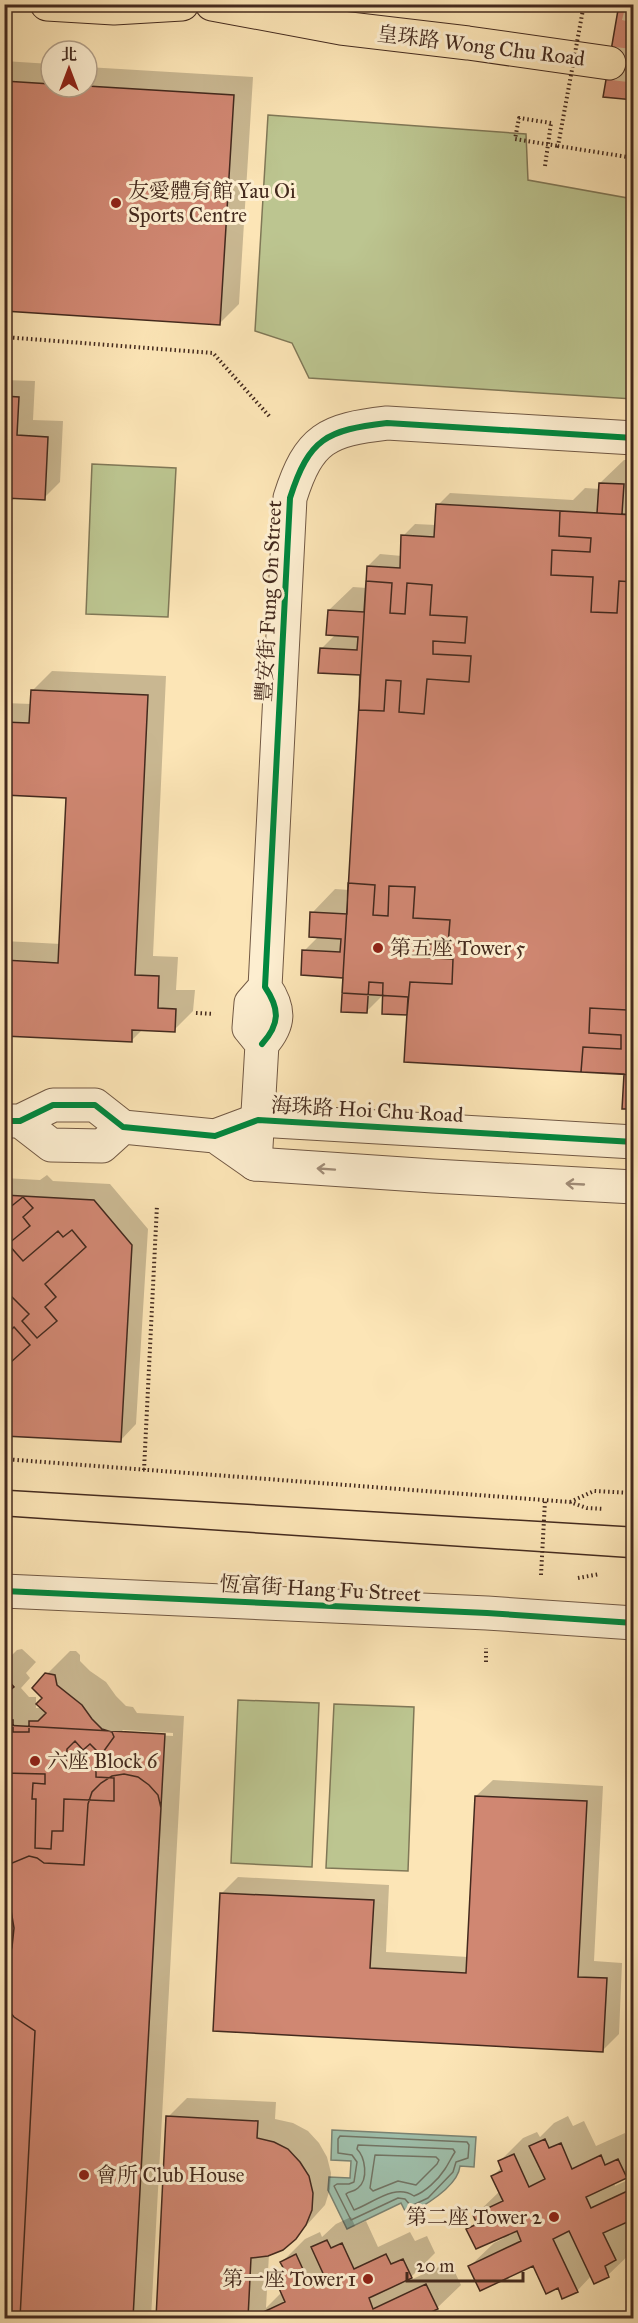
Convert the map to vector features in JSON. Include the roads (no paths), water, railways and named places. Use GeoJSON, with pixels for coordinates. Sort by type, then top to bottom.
{"type":"FeatureCollection","features":[{"type":"Feature","properties":{"kind":"main road"},"geometry":{"type":"LineString","coordinates":[[47,4],[114,8],[182,4]]}},
{"type":"Feature","properties":{"kind":"main road","name":"皇珠路 Wong Chu Road"},"geometry":{"type":"LineString","coordinates":[[212,4],[341,28],[609,63]]}},
{"type":"Feature","properties":{"kind":"street","name":"豐安街 Fung On Street"},"geometry":{"type":"LineString","coordinates":[[255,1164],[262,1044],[274,1031],[275,1017],[275,1003],[265,987],[290,498],[299,469],[319,443],[337,432],[387,423],[633,438]]}},
{"type":"Feature","properties":{"kind":"street","name":"海珠路 Hoi Chu Road"},"geometry":{"type":"LineString","coordinates":[[12,1121],[51,1145],[102,1146],[123,1127],[215,1136],[258,1120],[633,1142]]}},
{"type":"Feature","properties":{"kind":"street","name":"海珠路 Hoi Chu Road"},"geometry":{"type":"LineString","coordinates":[[215,1136],[255,1164]]}},
{"type":"Feature","properties":{"kind":"street"},"geometry":{"type":"LineString","coordinates":[[255,1164],[633,1187]]}},
{"type":"Feature","properties":{"kind":"street","name":"恆富街 Hang Fu Street"},"geometry":{"type":"LineString","coordinates":[[4,1591],[487,1613],[633,1623]]}},
{"type":"Feature","properties":{"kind":"water"},"geometry":{"type":"Polygon","coordinates":[[[332,2130],[476,2137],[474,2167],[460,2166],[458,2174],[447,2188],[431,2201],[407,2215],[401,2203],[347,2229],[328,2190],[329,2177],[350,2178],[351,2161],[331,2160],[332,2130]]]}},
{"type":"Feature","properties":{"kind":"tunnel"},"geometry":{"type":"LineString","coordinates":[[626,4],[634,6]]}},
{"type":"Feature","properties":{"kind":"tunnel"},"geometry":{"type":"LineString","coordinates":[[609,63],[634,66]]}},
{"type":"Feature","properties":{"kind":"tram line"},"geometry":{"type":"LineString","coordinates":[[4,1490],[634,1527]]}},
{"type":"Feature","properties":{"kind":"tram line"},"geometry":{"type":"LineString","coordinates":[[4,1516],[634,1558]]}},
{"type":"Feature","properties":{"kind":"place","name":"友愛體育館 Yau Oi Sports Centre"},"geometry":{"type":"Point","coordinates":[116,203]}},
{"type":"Feature","properties":{"kind":"place","name":"第五座 Tower 5"},"geometry":{"type":"Point","coordinates":[378,948]}},
{"type":"Feature","properties":{"kind":"place","name":"六座 Block 6"},"geometry":{"type":"Point","coordinates":[35,1761]}},
{"type":"Feature","properties":{"kind":"place","name":"會所 Club House"},"geometry":{"type":"Point","coordinates":[84,2175]}},
{"type":"Feature","properties":{"kind":"place","name":"第二座 Tower 2"},"geometry":{"type":"Point","coordinates":[554,2217]}},
{"type":"Feature","properties":{"kind":"place","name":"第一座 Tower 1"},"geometry":{"type":"Point","coordinates":[368,2279]}}]}
